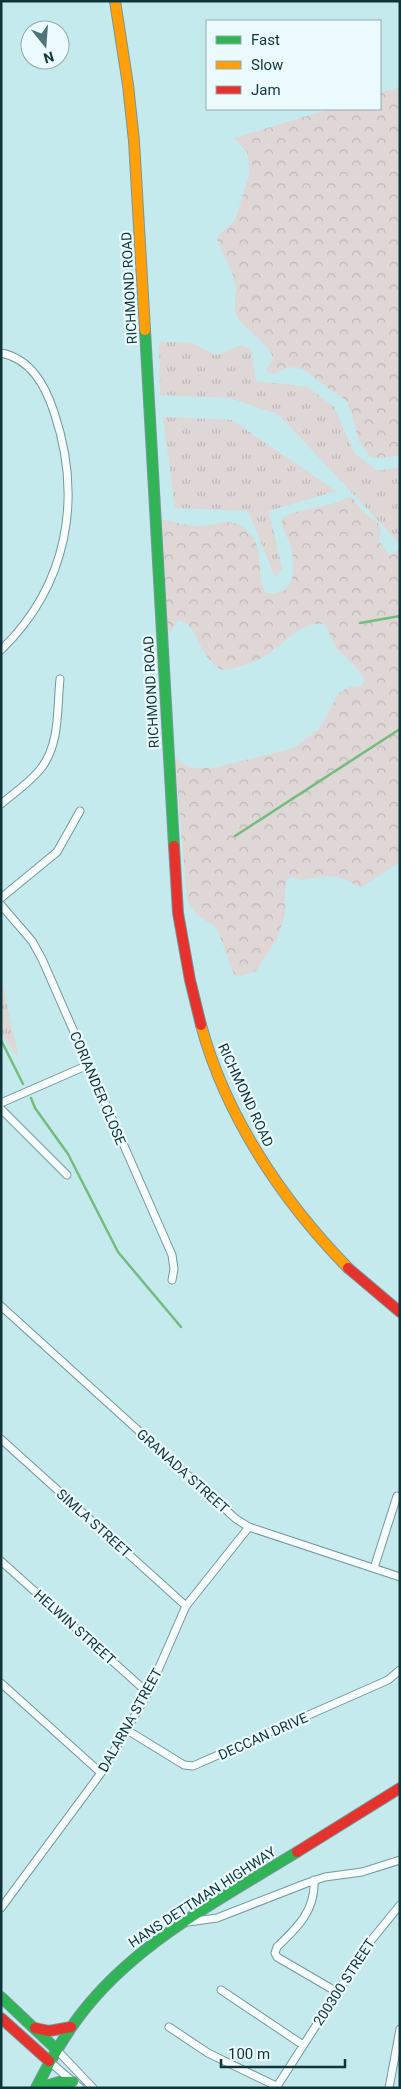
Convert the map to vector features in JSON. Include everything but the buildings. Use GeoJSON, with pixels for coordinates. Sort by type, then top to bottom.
{"type":"FeatureCollection","features":[{"type":"Feature","properties":{"kind":"main road","name":"RICHMOND ROAD"},"geometry":{"type":"LineString","coordinates":[[115,1],[134,134],[178,913],[190,990],[207,1048],[220,1081],[250,1142],[278,1187],[322,1242],[379,1296],[400,1312]]}},
{"type":"Feature","properties":{"kind":"main road","name":"HANS DETTMAN HIGHWAY"},"geometry":{"type":"LineString","coordinates":[[37,2088],[56,2049],[84,2008],[111,1978],[161,1937],[400,1788]]}},
{"type":"Feature","properties":{"kind":"main road"},"geometry":{"type":"LineString","coordinates":[[1,1997],[56,2049]]}},
{"type":"Feature","properties":{"kind":"main road"},"geometry":{"type":"LineString","coordinates":[[1,2018],[50,2061]]}},
{"type":"Feature","properties":{"kind":"main road"},"geometry":{"type":"LineString","coordinates":[[32,2027],[46,2032],[71,2027]]}},
{"type":"Feature","properties":{"kind":"main road"},"geometry":{"type":"LineString","coordinates":[[37,2088],[59,2082],[77,2085]]}},
{"type":"Feature","properties":{"kind":"street"},"geometry":{"type":"LineString","coordinates":[[1,353],[18,359],[29,366],[40,380],[52,405],[63,441],[68,471],[69,506],[66,529],[56,564],[47,586],[31,614],[1,650]]}},
{"type":"Feature","properties":{"kind":"street"},"geometry":{"type":"LineString","coordinates":[[1,804],[35,775],[48,757],[55,735],[60,679]]}},
{"type":"Feature","properties":{"kind":"street"},"geometry":{"type":"LineString","coordinates":[[1,898],[57,852],[80,811]]}},
{"type":"Feature","properties":{"kind":"street","name":"CORIANDER CLOSE"},"geometry":{"type":"LineString","coordinates":[[1,905],[36,948],[172,1256],[174,1269],[172,1280]]}},
{"type":"Feature","properties":{"kind":"street"},"geometry":{"type":"LineString","coordinates":[[1,1103],[88,1065]]}},
{"type":"Feature","properties":{"kind":"street"},"geometry":{"type":"LineString","coordinates":[[1,1109],[67,1175]]}},
{"type":"Feature","properties":{"kind":"street","name":"GRANADA STREET"},"geometry":{"type":"LineString","coordinates":[[1,1306],[236,1519],[249,1527],[400,1577]]}},
{"type":"Feature","properties":{"kind":"street","name":"SIMLA STREET"},"geometry":{"type":"LineString","coordinates":[[2,1441],[186,1606]]}},
{"type":"Feature","properties":{"kind":"street"},"geometry":{"type":"LineString","coordinates":[[374,1568],[397,1496]]}},
{"type":"Feature","properties":{"kind":"street","name":"DALARNA STREET"},"geometry":{"type":"LineString","coordinates":[[1,1908],[101,1773],[148,1693],[186,1606],[249,1527]]}},
{"type":"Feature","properties":{"kind":"street","name":"HELWIN STREET"},"geometry":{"type":"LineString","coordinates":[[1,1561],[148,1693]]}},
{"type":"Feature","properties":{"kind":"street","name":"DECCAN DRIVE"},"geometry":{"type":"LineString","coordinates":[[127,1730],[184,1765],[193,1766],[388,1680],[400,1670]]}},
{"type":"Feature","properties":{"kind":"street"},"geometry":{"type":"LineString","coordinates":[[1,1683],[101,1773]]}},
{"type":"Feature","properties":{"kind":"street"},"geometry":{"type":"LineString","coordinates":[[186,1922],[217,1918],[314,1880],[362,1872],[400,1860]]}},
{"type":"Feature","properties":{"kind":"street"},"geometry":{"type":"LineString","coordinates":[[314,1880],[314,1898],[305,1917],[277,1947],[275,1952],[277,1957],[337,1992]]}},
{"type":"Feature","properties":{"kind":"street","name":"200300 STREET"},"geometry":{"type":"LineString","coordinates":[[276,2087],[369,1943],[400,1905]]}},
{"type":"Feature","properties":{"kind":"street"},"geometry":{"type":"LineString","coordinates":[[221,1990],[304,2045]]}},
{"type":"Feature","properties":{"kind":"street"},"geometry":{"type":"LineString","coordinates":[[169,2027],[208,2053],[276,2087]]}},
{"type":"Feature","properties":{"kind":"street"},"geometry":{"type":"LineString","coordinates":[[389,2088],[400,2029]]}},
{"type":"Feature","properties":{"kind":"street"},"geometry":{"type":"LineString","coordinates":[[56,2049],[93,2088]]}},
{"type":"Feature","properties":{"kind":"street"},"geometry":{"type":"LineString","coordinates":[[50,2061],[77,2085]]}},
{"type":"Feature","properties":{"kind":"green space"},"geometry":{"type":"Polygon","coordinates":[[[400,87],[400,455],[378,458],[370,457],[358,440],[352,414],[346,400],[303,369],[288,367],[274,374],[266,370],[272,360],[272,355],[237,316],[235,283],[217,239],[235,220],[250,172],[247,152],[234,138],[327,110],[381,110],[381,93],[400,87]]]}},
{"type":"Feature","properties":{"kind":"green space"},"geometry":{"type":"Polygon","coordinates":[[[159,342],[189,342],[217,355],[241,345],[251,349],[256,381],[308,387],[334,407],[355,454],[378,471],[400,467],[400,544],[279,415],[230,398],[160,395],[159,342]]]}},
{"type":"Feature","properties":{"kind":"green space"},"geometry":{"type":"Polygon","coordinates":[[[163,417],[232,420],[336,491],[269,511],[282,569],[275,577],[248,511],[175,508],[163,417]]]}},
{"type":"Feature","properties":{"kind":"green space"},"geometry":{"type":"Polygon","coordinates":[[[348,497],[353,498],[364,513],[379,524],[381,528],[379,541],[389,555],[400,549],[400,862],[362,887],[333,876],[299,880],[290,877],[286,882],[285,914],[278,937],[256,971],[240,976],[234,975],[218,931],[214,926],[196,914],[187,900],[175,757],[183,764],[193,768],[213,768],[294,748],[319,729],[339,693],[349,687],[361,686],[364,681],[360,671],[335,645],[324,624],[315,624],[300,630],[267,655],[257,660],[222,670],[210,661],[188,624],[179,620],[168,635],[162,519],[195,526],[231,522],[241,526],[255,540],[261,581],[266,593],[276,593],[283,591],[288,586],[293,573],[293,556],[282,525],[282,518],[298,511],[332,504],[348,497]]]}},
{"type":"Feature","properties":{"kind":"green space"},"geometry":{"type":"Polygon","coordinates":[[[1,984],[3,987],[19,1059],[1,1034],[1,984]]]}},
{"type":"Feature","properties":{"kind":"waterway"},"geometry":{"type":"LineString","coordinates":[[360,623],[400,616]]}},
{"type":"Feature","properties":{"kind":"waterway"},"geometry":{"type":"LineString","coordinates":[[235,836],[400,729]]}},
{"type":"Feature","properties":{"kind":"waterway"},"geometry":{"type":"LineString","coordinates":[[1,1040],[23,1084]]}},
{"type":"Feature","properties":{"kind":"waterway"},"geometry":{"type":"LineString","coordinates":[[31,1098],[35,1108],[68,1154],[118,1252],[181,1327]]}},
{"type":"Feature","properties":{"kind":"traffic: fast"},"geometry":{"type":"LineString","coordinates":[[145,330],[174,846]]}},
{"type":"Feature","properties":{"kind":"traffic: fast"},"geometry":{"type":"LineString","coordinates":[[36,2088],[60,2045],[81,2014],[111,1980],[134,1959],[186,1920],[297,1852]]}},
{"type":"Feature","properties":{"kind":"traffic: fast"},"geometry":{"type":"LineString","coordinates":[[1,1997],[56,2049]]}},
{"type":"Feature","properties":{"kind":"traffic: fast"},"geometry":{"type":"LineString","coordinates":[[39,2088],[59,2082],[73,2082]]}},
{"type":"Feature","properties":{"kind":"traffic: slow"},"geometry":{"type":"LineString","coordinates":[[115,1],[128,85],[134,141],[145,330]]}},
{"type":"Feature","properties":{"kind":"traffic: slow"},"geometry":{"type":"LineString","coordinates":[[201,1025],[225,1092],[259,1156],[301,1214],[348,1268]]}},
{"type":"Feature","properties":{"kind":"traffic: jam"},"geometry":{"type":"LineString","coordinates":[[174,846],[178,913],[190,980],[201,1025]]}},
{"type":"Feature","properties":{"kind":"traffic: jam"},"geometry":{"type":"LineString","coordinates":[[348,1268],[400,1312]]}},
{"type":"Feature","properties":{"kind":"traffic: jam"},"geometry":{"type":"LineString","coordinates":[[297,1852],[400,1788]]}},
{"type":"Feature","properties":{"kind":"traffic: jam"},"geometry":{"type":"LineString","coordinates":[[1,2018],[49,2061]]}},
{"type":"Feature","properties":{"kind":"traffic: jam"},"geometry":{"type":"LineString","coordinates":[[35,2028],[49,2031],[71,2027]]}}]}
